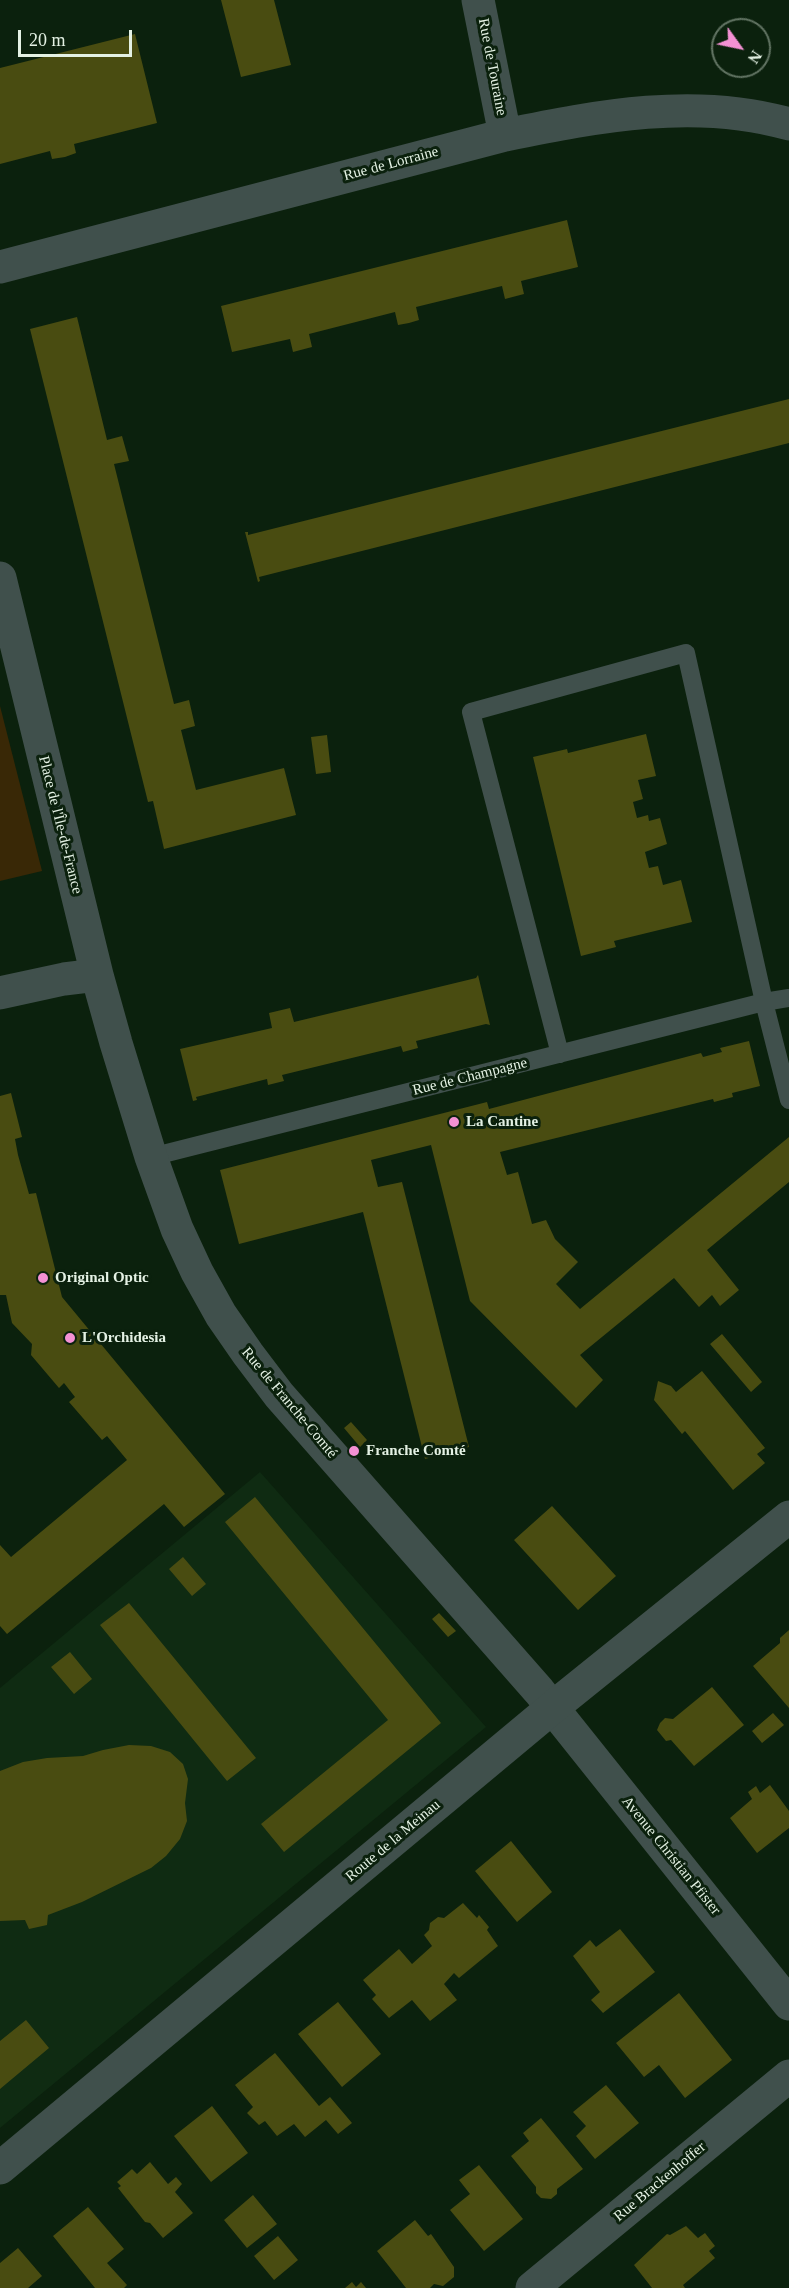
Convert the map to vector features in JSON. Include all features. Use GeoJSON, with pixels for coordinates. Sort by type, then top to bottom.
{"type":"FeatureCollection","features":[{"type":"Feature","properties":{"kind":"street","name":"Rue de Touraine"},"geometry":{"type":"LineString","coordinates":[[478,0],[505,135]]}},
{"type":"Feature","properties":{"kind":"street","name":"Rue de Lorraine"},"geometry":{"type":"LineString","coordinates":[[0,267],[505,135],[622,114],[678,110],[739,114],[789,124]]}},
{"type":"Feature","properties":{"kind":"street","name":"Place de l'Île-de-France"},"geometry":{"type":"LineString","coordinates":[[0,578],[97,975]]}},
{"type":"Feature","properties":{"kind":"street"},"geometry":{"type":"LineString","coordinates":[[0,993],[64,979],[97,975]]}},
{"type":"Feature","properties":{"kind":"street","name":"Rue de Franche-Comté"},"geometry":{"type":"LineString","coordinates":[[97,975],[151,1157],[177,1229],[221,1315],[279,1395],[552,1708]]}},
{"type":"Feature","properties":{"kind":"street","name":"Route de la Meinau"},"geometry":{"type":"LineString","coordinates":[[0,2168],[552,1708],[789,1517]]}},
{"type":"Feature","properties":{"kind":"street","name":"Avenue Christian Pfister"},"geometry":{"type":"LineString","coordinates":[[552,1708],[789,2004]]}},
{"type":"Feature","properties":{"kind":"street","name":"Rue Brackenhoffer"},"geometry":{"type":"LineString","coordinates":[[532,2288],[789,2076]]}},
{"type":"Feature","properties":{"kind":"lane"},"geometry":{"type":"LineString","coordinates":[[561,1054],[471,712],[686,653],[764,1002],[789,1100]]}},
{"type":"Feature","properties":{"kind":"lane","name":"Rue de Champagne"},"geometry":{"type":"LineString","coordinates":[[151,1157],[764,1002],[789,998]]}},
{"type":"Feature","properties":{"kind":"shaded area"},"geometry":{"type":"Polygon","coordinates":[[[0,706],[42,871],[0,881],[0,706]]]}},
{"type":"Feature","properties":{"kind":"shaded area"},"geometry":{"type":"Polygon","coordinates":[[[260,1472],[486,1727],[0,2128],[0,1688],[260,1472]]]}},
{"type":"Feature","properties":{"kind":"building"},"geometry":{"type":"Polygon","coordinates":[[[221,0],[274,0],[291,65],[241,77],[221,0]]]}},
{"type":"Feature","properties":{"kind":"building"},"geometry":{"type":"Polygon","coordinates":[[[135,34],[157,123],[74,144],[76,153],[65,157],[52,159],[50,151],[0,164],[0,68],[135,34]]]}},
{"type":"Feature","properties":{"kind":"building"},"geometry":{"type":"Polygon","coordinates":[[[567,220],[578,267],[521,281],[524,294],[505,299],[502,286],[416,307],[419,320],[409,323],[398,325],[395,312],[309,334],[312,347],[293,352],[290,339],[232,352],[221,306],[567,220]]]}},
{"type":"Feature","properties":{"kind":"building"},"geometry":{"type":"Polygon","coordinates":[[[77,317],[107,440],[122,436],[129,461],[114,464],[174,704],[189,700],[195,726],[181,730],[196,790],[284,768],[296,815],[164,849],[153,801],[148,802],[30,329],[77,317]]]}},
{"type":"Feature","properties":{"kind":"building"},"geometry":{"type":"Polygon","coordinates":[[[789,399],[789,443],[259,577],[258,582],[245,532],[248,532],[248,535],[789,399]]]}},
{"type":"Feature","properties":{"kind":"building"},"geometry":{"type":"Polygon","coordinates":[[[646,734],[656,776],[638,780],[643,799],[633,802],[637,818],[648,815],[649,821],[660,818],[667,844],[645,852],[649,868],[658,866],[663,885],[681,880],[692,922],[614,941],[616,947],[581,956],[533,757],[567,749],[568,753],[646,734]]]}},
{"type":"Feature","properties":{"kind":"building"},"geometry":{"type":"Polygon","coordinates":[[[327,735],[331,772],[316,774],[311,737],[327,735]]]}},
{"type":"Feature","properties":{"kind":"building"},"geometry":{"type":"Polygon","coordinates":[[[478,975],[490,1025],[486,1024],[416,1041],[418,1048],[403,1052],[401,1046],[282,1075],[284,1081],[268,1085],[267,1079],[196,1097],[197,1100],[193,1101],[180,1049],[272,1028],[269,1013],[290,1008],[294,1022],[476,978],[478,975]]]}},
{"type":"Feature","properties":{"kind":"building"},"geometry":{"type":"Polygon","coordinates":[[[749,1041],[760,1086],[732,1093],[733,1097],[714,1102],[713,1099],[500,1152],[507,1175],[518,1172],[532,1224],[546,1220],[555,1239],[578,1262],[556,1284],[580,1309],[789,1137],[789,1182],[707,1250],[739,1290],[720,1306],[712,1295],[699,1307],[674,1278],[580,1355],[603,1380],[576,1408],[470,1301],[431,1145],[371,1160],[378,1187],[402,1182],[469,1447],[425,1459],[363,1212],[239,1244],[220,1170],[487,1102],[489,1109],[701,1053],[703,1057],[722,1052],[720,1048],[749,1041]]]}},
{"type":"Feature","properties":{"kind":"building"},"geometry":{"type":"Polygon","coordinates":[[[11,1093],[22,1137],[15,1139],[18,1155],[29,1194],[36,1193],[62,1297],[225,1494],[184,1527],[164,1504],[7,1634],[0,1626],[0,1545],[11,1557],[127,1460],[107,1436],[102,1440],[69,1402],[75,1397],[64,1383],[59,1388],[31,1355],[32,1344],[12,1323],[6,1295],[0,1295],[0,1096],[11,1093]]]}},
{"type":"Feature","properties":{"kind":"building"},"geometry":{"type":"Polygon","coordinates":[[[722,1334],[762,1382],[751,1392],[710,1344],[722,1334]]]}},
{"type":"Feature","properties":{"kind":"building"},"geometry":{"type":"Polygon","coordinates":[[[702,1371],[765,1448],[757,1454],[765,1463],[733,1490],[685,1431],[682,1434],[654,1400],[658,1381],[671,1386],[676,1392],[702,1371]]]}},
{"type":"Feature","properties":{"kind":"building"},"geometry":{"type":"Polygon","coordinates":[[[351,1422],[367,1440],[360,1447],[344,1428],[351,1422]]]}},
{"type":"Feature","properties":{"kind":"building"},"geometry":{"type":"Polygon","coordinates":[[[255,1497],[441,1723],[284,1852],[261,1824],[388,1720],[225,1522],[255,1497]]]}},
{"type":"Feature","properties":{"kind":"building"},"geometry":{"type":"Polygon","coordinates":[[[552,1506],[616,1576],[578,1610],[514,1540],[552,1506]]]}},
{"type":"Feature","properties":{"kind":"building"},"geometry":{"type":"Polygon","coordinates":[[[183,1557],[206,1584],[192,1596],[169,1569],[183,1557]]]}},
{"type":"Feature","properties":{"kind":"building"},"geometry":{"type":"Polygon","coordinates":[[[129,1603],[256,1758],[227,1781],[100,1625],[129,1603]]]}},
{"type":"Feature","properties":{"kind":"building"},"geometry":{"type":"Polygon","coordinates":[[[439,1613],[456,1631],[448,1637],[432,1619],[439,1613]]]}},
{"type":"Feature","properties":{"kind":"building"},"geometry":{"type":"Polygon","coordinates":[[[789,1630],[789,1708],[753,1666],[780,1643],[780,1638],[789,1630]]]}},
{"type":"Feature","properties":{"kind":"building"},"geometry":{"type":"Polygon","coordinates":[[[70,1652],[92,1679],[74,1694],[51,1667],[70,1652]]]}},
{"type":"Feature","properties":{"kind":"building"},"geometry":{"type":"Polygon","coordinates":[[[712,1687],[744,1725],[694,1766],[671,1740],[666,1741],[657,1730],[665,1718],[673,1719],[712,1687]]]}},
{"type":"Feature","properties":{"kind":"building"},"geometry":{"type":"Polygon","coordinates":[[[773,1713],[784,1725],[762,1743],[752,1731],[773,1713]]]}},
{"type":"Feature","properties":{"kind":"building"},"geometry":{"type":"Polygon","coordinates":[[[129,1745],[151,1746],[170,1752],[183,1764],[188,1779],[185,1803],[187,1821],[180,1839],[166,1856],[151,1868],[82,1902],[48,1915],[47,1925],[29,1929],[25,1920],[0,1921],[0,1771],[23,1762],[83,1756],[129,1745]]]}},
{"type":"Feature","properties":{"kind":"building"},"geometry":{"type":"Polygon","coordinates":[[[770,1785],[789,1811],[789,1828],[757,1853],[730,1818],[752,1799],[748,1792],[756,1786],[760,1793],[770,1785]]]}},
{"type":"Feature","properties":{"kind":"building"},"geometry":{"type":"Polygon","coordinates":[[[511,1841],[552,1892],[517,1922],[475,1871],[511,1841]]]}},
{"type":"Feature","properties":{"kind":"building"},"geometry":{"type":"Polygon","coordinates":[[[463,1903],[477,1918],[479,1915],[489,1927],[487,1930],[498,1946],[459,1978],[454,1973],[444,1984],[457,2000],[430,2021],[412,2000],[389,2018],[372,1999],[376,1995],[363,1980],[399,1949],[412,1964],[432,1946],[424,1935],[429,1930],[430,1923],[438,1917],[444,1918],[463,1903]]]}},
{"type":"Feature","properties":{"kind":"building"},"geometry":{"type":"Polygon","coordinates":[[[620,1929],[655,1972],[603,2013],[591,2000],[600,1992],[573,1956],[590,1940],[596,1947],[620,1929]]]}},
{"type":"Feature","properties":{"kind":"building"},"geometry":{"type":"Polygon","coordinates":[[[679,1993],[732,2060],[685,2098],[659,2065],[644,2077],[616,2043],[679,1993]]]}},
{"type":"Feature","properties":{"kind":"building"},"geometry":{"type":"Polygon","coordinates":[[[338,2002],[381,2054],[342,2087],[298,2034],[338,2002]]]}},
{"type":"Feature","properties":{"kind":"building"},"geometry":{"type":"Polygon","coordinates":[[[26,2020],[49,2048],[0,2089],[0,2041],[26,2020]]]}},
{"type":"Feature","properties":{"kind":"building"},"geometry":{"type":"Polygon","coordinates":[[[275,2053],[319,2106],[330,2097],[352,2123],[338,2134],[326,2120],[305,2137],[294,2124],[277,2136],[265,2121],[259,2125],[247,2113],[253,2107],[235,2085],[275,2053]]]}},
{"type":"Feature","properties":{"kind":"building"},"geometry":{"type":"Polygon","coordinates":[[[606,2085],[639,2123],[595,2159],[576,2136],[586,2126],[573,2112],[606,2085]]]}},
{"type":"Feature","properties":{"kind":"building"},"geometry":{"type":"Polygon","coordinates":[[[212,2106],[248,2153],[211,2182],[174,2136],[212,2106]]]}},
{"type":"Feature","properties":{"kind":"building"},"geometry":{"type":"Polygon","coordinates":[[[541,2118],[583,2169],[557,2189],[557,2194],[551,2199],[541,2198],[536,2193],[536,2187],[511,2156],[529,2141],[523,2133],[541,2118]]]}},
{"type":"Feature","properties":{"kind":"building"},"geometry":{"type":"Polygon","coordinates":[[[150,2162],[168,2184],[176,2177],[182,2184],[175,2192],[193,2213],[163,2238],[150,2223],[145,2222],[118,2188],[121,2186],[117,2182],[132,2169],[137,2174],[150,2162]]]}},
{"type":"Feature","properties":{"kind":"building"},"geometry":{"type":"Polygon","coordinates":[[[479,2165],[523,2219],[484,2251],[450,2210],[470,2194],[459,2180],[479,2165]]]}},
{"type":"Feature","properties":{"kind":"building"},"geometry":{"type":"Polygon","coordinates":[[[253,2195],[277,2224],[247,2248],[224,2220],[253,2195]]]}},
{"type":"Feature","properties":{"kind":"building"},"geometry":{"type":"Polygon","coordinates":[[[88,2207],[124,2249],[107,2263],[127,2285],[124,2288],[95,2288],[53,2236],[88,2207]]]}},
{"type":"Feature","properties":{"kind":"building"},"geometry":{"type":"Polygon","coordinates":[[[415,2220],[428,2236],[431,2234],[454,2267],[454,2277],[443,2286],[434,2284],[430,2288],[406,2288],[377,2251],[415,2220]]]}},
{"type":"Feature","properties":{"kind":"building"},"geometry":{"type":"Polygon","coordinates":[[[686,2226],[698,2238],[705,2233],[715,2246],[709,2251],[715,2258],[683,2285],[685,2288],[652,2288],[634,2265],[667,2234],[670,2235],[686,2226]]]}},
{"type":"Feature","properties":{"kind":"building"},"geometry":{"type":"Polygon","coordinates":[[[278,2236],[298,2260],[274,2280],[254,2256],[278,2236]]]}},
{"type":"Feature","properties":{"kind":"building"},"geometry":{"type":"Polygon","coordinates":[[[18,2248],[42,2276],[28,2288],[0,2288],[0,2263],[18,2248]]]}},
{"type":"Feature","properties":{"kind":"building"},"geometry":{"type":"Polygon","coordinates":[[[352,2282],[356,2287],[361,2282],[366,2288],[345,2288],[352,2282]]]}},
{"type":"Feature","properties":{"kind":"place","name":"La Cantine"},"geometry":{"type":"Point","coordinates":[454,1122]}},
{"type":"Feature","properties":{"kind":"place","name":"Original Optic"},"geometry":{"type":"Point","coordinates":[43,1278]}},
{"type":"Feature","properties":{"kind":"place","name":"L'Orchidesia"},"geometry":{"type":"Point","coordinates":[70,1338]}},
{"type":"Feature","properties":{"kind":"place","name":"Franche Comté"},"geometry":{"type":"Point","coordinates":[354,1451]}}]}
